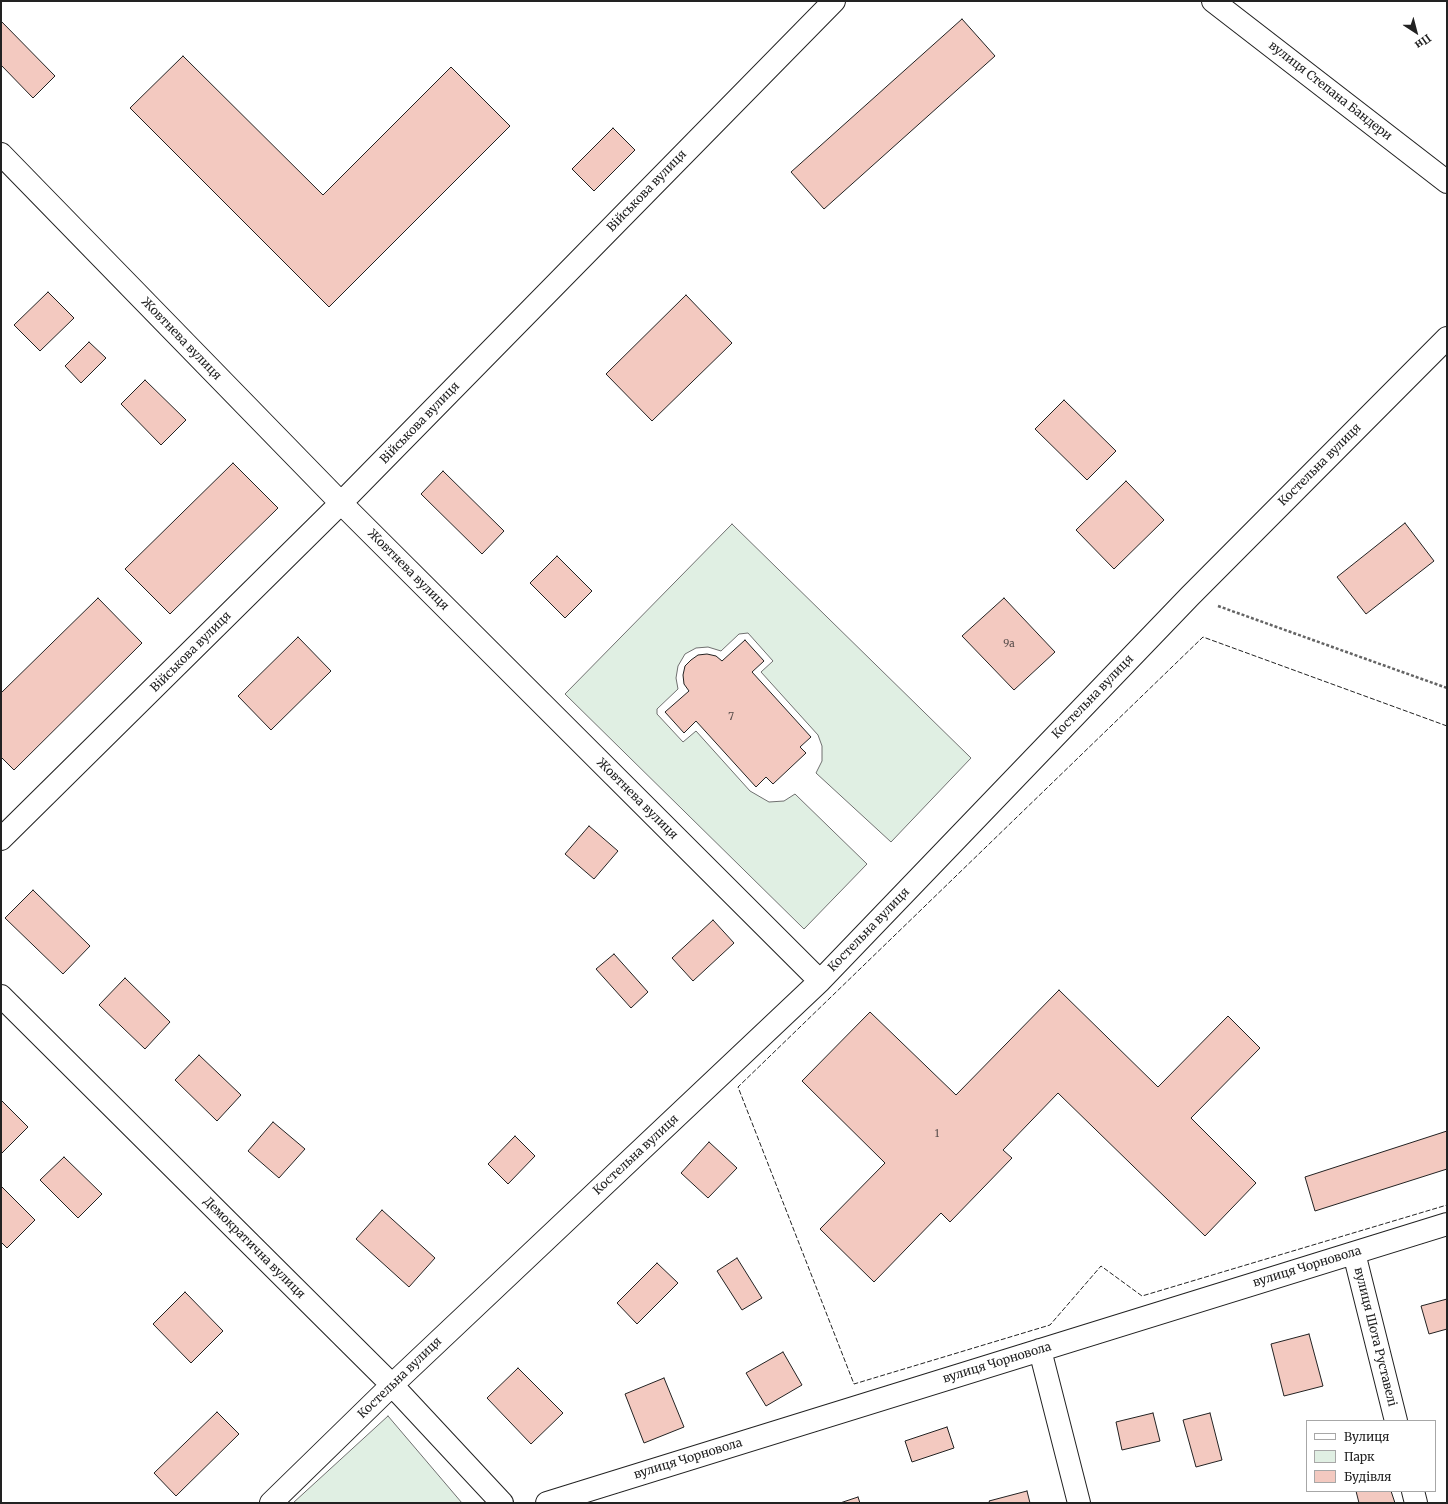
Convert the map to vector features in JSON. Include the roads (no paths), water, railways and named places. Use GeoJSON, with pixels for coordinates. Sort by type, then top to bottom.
{"type":"FeatureCollection","features":[{"type":"Feature","properties":{"kind":"street","name":"Військова вулиця"},"geometry":{"type":"LineString","coordinates":[[1,839],[341,503],[834,1]]}},
{"type":"Feature","properties":{"kind":"street","name":"вулиця Степана Бандери"},"geometry":{"type":"LineString","coordinates":[[1213,1],[1447,182]]}},
{"type":"Feature","properties":{"kind":"street","name":"Жовтнева вулиця"},"geometry":{"type":"LineString","coordinates":[[1,154],[341,503],[820,981]]}},
{"type":"Feature","properties":{"kind":"street","name":"Костельна вулиця"},"geometry":{"type":"LineString","coordinates":[[271,1503],[392,1385],[820,981],[1190,596],[1447,338]]}},
{"type":"Feature","properties":{"kind":"street","name":"Демократична вулиця"},"geometry":{"type":"LineString","coordinates":[[1,996],[392,1385],[502,1503]]}},
{"type":"Feature","properties":{"kind":"street","name":"вулиця Чорновола"},"geometry":{"type":"LineString","coordinates":[[547,1503],[1447,1224]]}},
{"type":"Feature","properties":{"kind":"street","name":"вулиця Шота Руставелі"},"geometry":{"type":"LineString","coordinates":[[1354,1253],[1396,1420]]}},
{"type":"Feature","properties":{"kind":"street"},"geometry":{"type":"LineString","coordinates":[[1040,1350],[1078,1503]]}},
{"type":"Feature","properties":{"kind":"street"},"geometry":{"type":"LineString","coordinates":[[1413,1492],[1416,1503]]}}]}
